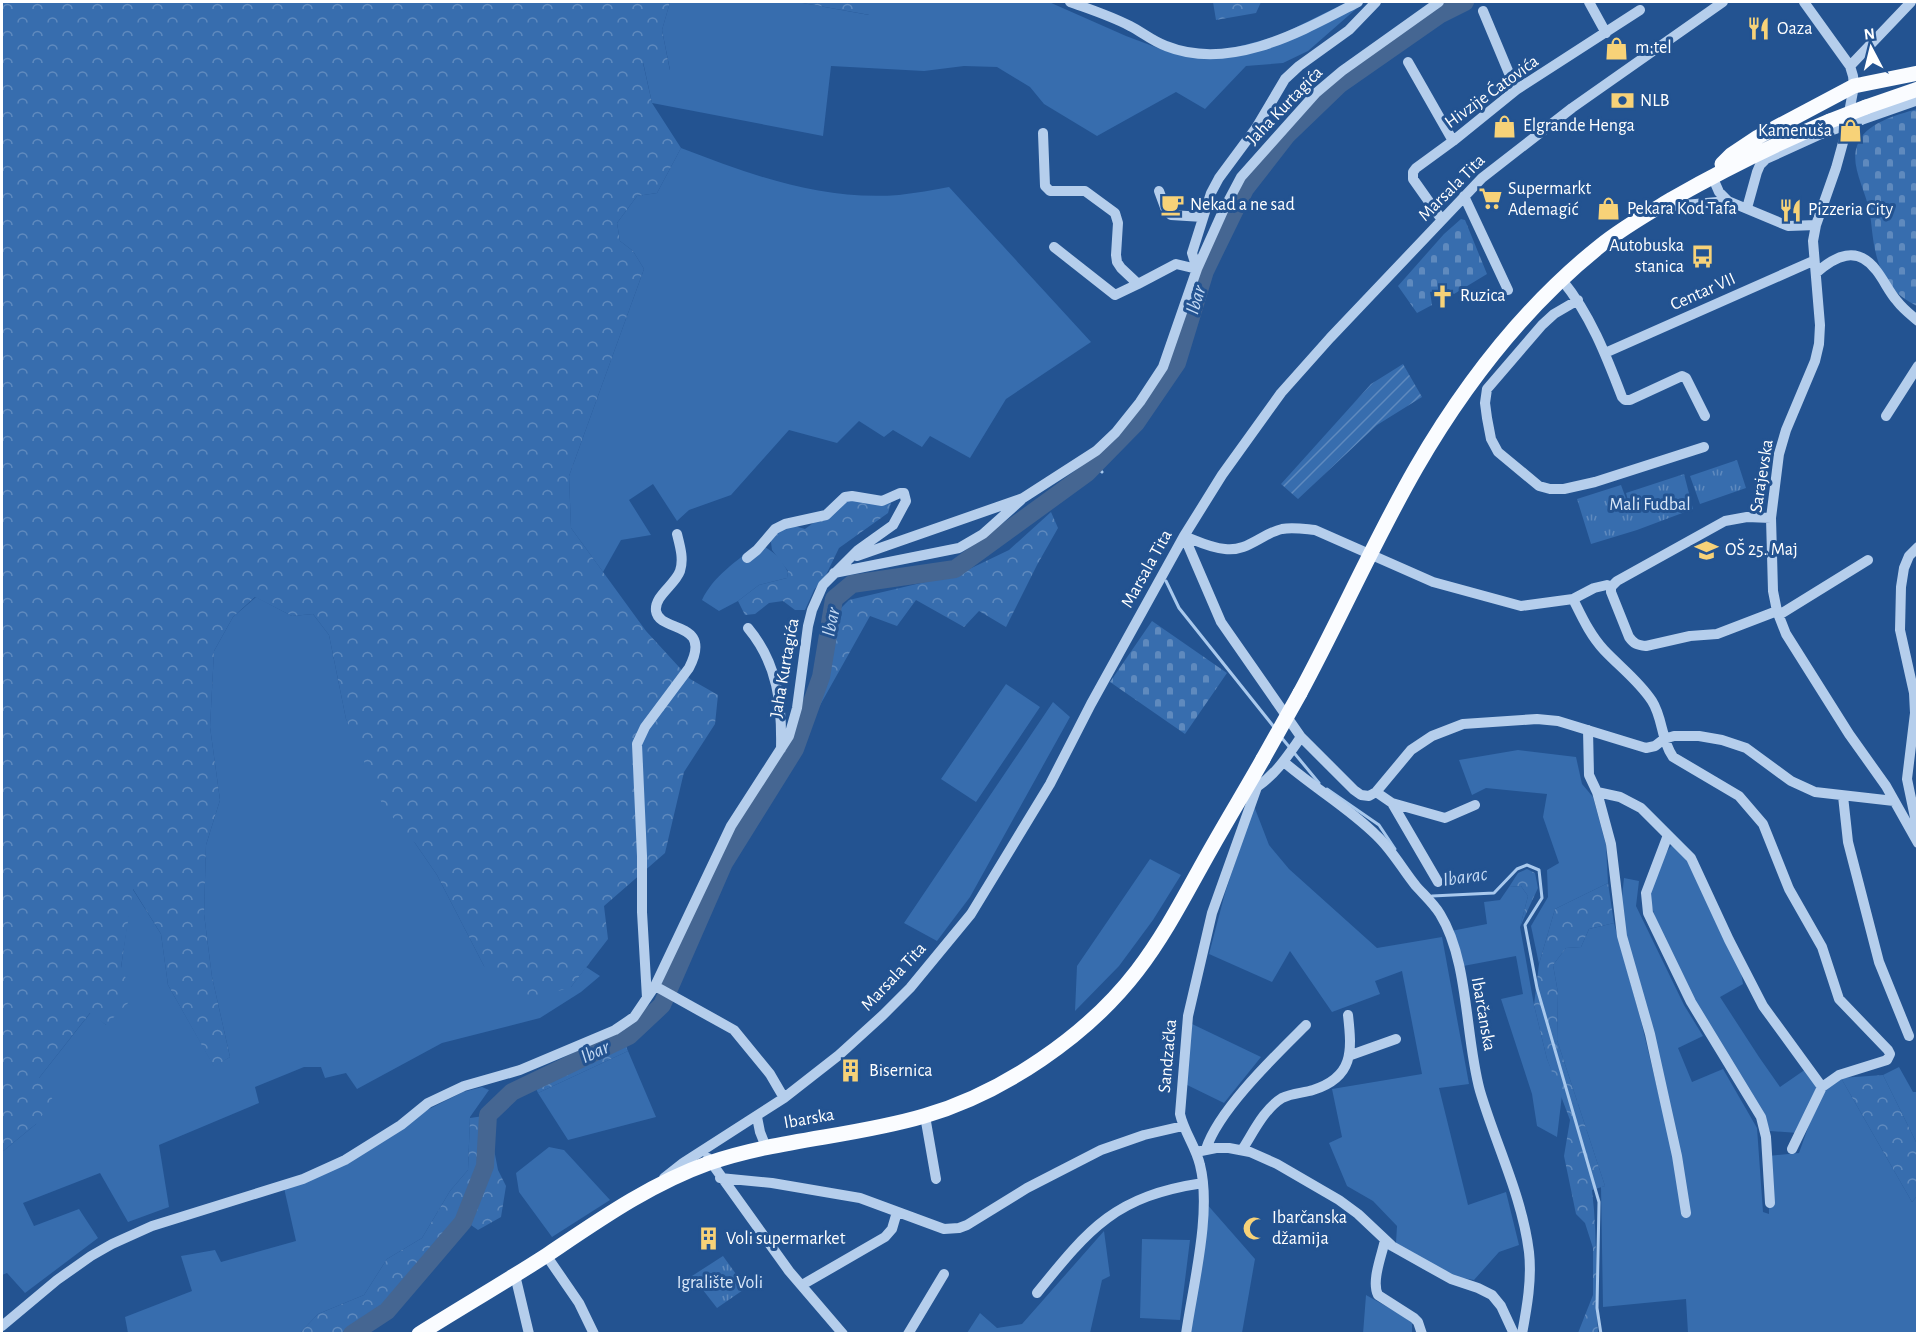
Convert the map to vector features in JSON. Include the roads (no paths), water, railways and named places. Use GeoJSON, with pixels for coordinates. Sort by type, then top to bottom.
{"type":"FeatureCollection","features":[{"type":"Feature","properties":{"kind":"main road"},"geometry":{"type":"LineString","coordinates":[[1713,176],[1731,155],[1758,137],[1854,86],[1917,73]]}},
{"type":"Feature","properties":{"kind":"main road","name":"Ibarska"},"geometry":{"type":"LineString","coordinates":[[419,1334],[515,1275],[611,1211],[707,1156],[889,1125],[925,1116],[986,1090],[1023,1071],[1083,1028],[1137,971],[1175,915],[1254,784],[1263,759],[1334,630],[1417,467],[1483,366],[1535,306],[1604,243],[1657,208],[1713,176],[1830,121],[1864,114],[1917,89]]}},
{"type":"Feature","properties":{"kind":"street"},"geometry":{"type":"LineString","coordinates":[[1070,2],[1128,25],[1149,39],[1167,47],[1187,53],[1241,51],[1264,45],[1358,2]]}},
{"type":"Feature","properties":{"kind":"street","name":"Jaha Kurtagića"},"geometry":{"type":"LineString","coordinates":[[1197,269],[1192,253],[1203,217],[1219,178],[1256,128],[1285,79],[1299,66],[1349,30],[1376,2]]}},
{"type":"Feature","properties":{"kind":"street","name":"Jaha Kurtagića"},"geometry":{"type":"LineString","coordinates":[[2,1326],[57,1280],[90,1256],[112,1244],[152,1226],[303,1179],[345,1160],[401,1125],[428,1103],[464,1086],[520,1070],[615,1030],[634,1017],[647,999],[659,988],[731,826],[789,736],[797,708],[805,640],[812,610],[823,585],[834,573],[959,548],[983,534],[1023,498],[1096,451],[1116,432],[1140,402],[1163,367],[1197,269],[1241,177],[1316,93],[1342,71],[1439,2]]}},
{"type":"Feature","properties":{"kind":"street"},"geometry":{"type":"LineString","coordinates":[[1589,2],[1606,33]]}},
{"type":"Feature","properties":{"kind":"street","name":"Marsala Tita"},"geometry":{"type":"LineString","coordinates":[[707,1156],[784,1098],[884,1016],[971,914],[1050,784],[1091,704],[1184,536],[1222,475],[1281,393],[1482,178],[1572,108],[1723,2]]}},
{"type":"Feature","properties":{"kind":"street"},"geometry":{"type":"LineString","coordinates":[[1804,2],[1850,66],[1854,86]]}},
{"type":"Feature","properties":{"kind":"street"},"geometry":{"type":"LineString","coordinates":[[1850,66],[1911,2]]}},
{"type":"Feature","properties":{"kind":"street","name":"Hivzije Ćatovića"},"geometry":{"type":"LineString","coordinates":[[1442,220],[1413,176],[1416,168],[1516,90],[1640,10]]}},
{"type":"Feature","properties":{"kind":"street"},"geometry":{"type":"LineString","coordinates":[[1483,11],[1516,90]]}},
{"type":"Feature","properties":{"kind":"street"},"geometry":{"type":"LineString","coordinates":[[1408,62],[1453,141]]}},
{"type":"Feature","properties":{"kind":"street","name":"Sarajevska"},"geometry":{"type":"LineString","coordinates":[[1854,86],[1844,139],[1813,241],[1820,325],[1819,344],[1815,361],[1781,446],[1771,518],[1773,591],[1786,634],[1894,801],[1917,843]]}},
{"type":"Feature","properties":{"kind":"street"},"geometry":{"type":"LineString","coordinates":[[1747,208],[1760,165],[1767,159],[1864,114],[1917,100]]}},
{"type":"Feature","properties":{"kind":"street"},"geometry":{"type":"LineString","coordinates":[[1043,134],[1046,189],[1085,191],[1115,213],[1118,223],[1117,262],[1138,284]]}},
{"type":"Feature","properties":{"kind":"street"},"geometry":{"type":"LineString","coordinates":[[1713,176],[1719,192],[1728,201],[1788,226],[1816,225]]}},
{"type":"Feature","properties":{"kind":"street"},"geometry":{"type":"LineString","coordinates":[[1159,191],[1166,210],[1171,215],[1203,217]]}},
{"type":"Feature","properties":{"kind":"street"},"geometry":{"type":"LineString","coordinates":[[1464,196],[1508,290]]}},
{"type":"Feature","properties":{"kind":"street"},"geometry":{"type":"LineString","coordinates":[[1657,208],[1728,201]]}},
{"type":"Feature","properties":{"kind":"street"},"geometry":{"type":"LineString","coordinates":[[1054,247],[1115,295],[1171,265],[1197,269]]}},
{"type":"Feature","properties":{"kind":"street"},"geometry":{"type":"LineString","coordinates":[[1816,273],[1837,257],[1849,254],[1862,258],[1875,268],[1898,302],[1917,321]]}},
{"type":"Feature","properties":{"kind":"street","name":"Centar VII"},"geometry":{"type":"LineString","coordinates":[[1605,353],[1813,261]]}},
{"type":"Feature","properties":{"kind":"street"},"geometry":{"type":"LineString","coordinates":[[1562,280],[1578,300],[1605,353],[1625,400],[1630,400],[1682,375],[1686,378],[1705,416]]}},
{"type":"Feature","properties":{"kind":"street"},"geometry":{"type":"LineString","coordinates":[[1578,300],[1542,324],[1487,389],[1485,404],[1491,439],[1498,452],[1539,486],[1564,489],[1595,482],[1704,447]]}},
{"type":"Feature","properties":{"kind":"street"},"geometry":{"type":"LineString","coordinates":[[1886,416],[1917,366]]}},
{"type":"Feature","properties":{"kind":"street"},"geometry":{"type":"LineString","coordinates":[[747,558],[775,529],[785,524],[826,515],[845,497],[882,501],[904,493],[906,501],[892,525],[834,573]]}},
{"type":"Feature","properties":{"kind":"street","name":"Jaha Kurtagića"},"geometry":{"type":"LineString","coordinates":[[846,561],[908,537],[1023,498]]}},
{"type":"Feature","properties":{"kind":"street"},"geometry":{"type":"LineString","coordinates":[[1611,587],[1617,581],[1725,521],[1747,517],[1771,518]]}},
{"type":"Feature","properties":{"kind":"street"},"geometry":{"type":"LineString","coordinates":[[1184,536],[1226,550],[1248,547],[1272,532],[1294,528],[1314,530],[1433,582],[1521,606],[1572,599],[1594,588],[1607,585],[1611,587]]}},
{"type":"Feature","properties":{"kind":"street"},"geometry":{"type":"LineString","coordinates":[[647,999],[637,744],[639,736],[694,658],[695,646],[689,632],[665,622],[658,616],[656,608],[658,601],[677,578],[681,569],[682,555],[677,534]]}},
{"type":"Feature","properties":{"kind":"street"},"geometry":{"type":"LineString","coordinates":[[1184,536],[1221,622],[1299,740],[1361,795],[1369,796],[1376,792],[1411,750],[1432,736],[1463,724],[1537,719],[1558,721],[1646,748],[1674,736],[1699,736],[1722,740],[1746,748],[1791,781],[1815,792],[1894,801]]}},
{"type":"Feature","properties":{"kind":"street"},"geometry":{"type":"LineString","coordinates":[[1917,547],[1909,556],[1904,568],[1900,630],[1915,713],[1907,779],[1917,832]]}},
{"type":"Feature","properties":{"kind":"street"},"geometry":{"type":"LineString","coordinates":[[1611,587],[1615,605],[1629,637],[1638,645],[1646,646],[1690,636],[1717,634],[1778,613],[1868,560]]}},
{"type":"Feature","properties":{"kind":"street"},"geometry":{"type":"LineString","coordinates":[[1572,599],[1591,634],[1654,703],[1662,724],[1667,749],[1673,757],[1739,796],[1762,824],[1789,889],[1822,947],[1839,999],[1888,1050],[1889,1057],[1882,1063],[1839,1075],[1822,1087],[1792,1149]]}},
{"type":"Feature","properties":{"kind":"street"},"geometry":{"type":"LineString","coordinates":[[748,628],[759,643],[778,687],[781,750]]}},
{"type":"Feature","properties":{"kind":"street"},"geometry":{"type":"LineString","coordinates":[[1588,730],[1589,775],[1597,792],[1611,844],[1622,936],[1650,1034],[1677,1156],[1686,1213]]}},
{"type":"Feature","properties":{"kind":"street"},"geometry":{"type":"LineString","coordinates":[[1254,784],[1287,758],[1299,740]]}},
{"type":"Feature","properties":{"kind":"street","name":"Ibarčanska"},"geometry":{"type":"LineString","coordinates":[[1287,758],[1303,778],[1379,837],[1446,924],[1461,980],[1480,1090],[1511,1179],[1529,1254],[1528,1297],[1522,1334]]}},
{"type":"Feature","properties":{"kind":"street","name":"Sandzačka"},"geometry":{"type":"LineString","coordinates":[[1186,1334],[1202,1228],[1203,1183],[1201,1150],[1183,1126],[1180,1114],[1188,1016],[1212,913],[1254,784]]}},
{"type":"Feature","properties":{"kind":"street"},"geometry":{"type":"LineString","coordinates":[[1376,792],[1392,803],[1445,819],[1475,806]]}},
{"type":"Feature","properties":{"kind":"street"},"geometry":{"type":"LineString","coordinates":[[1597,792],[1620,797],[1641,808],[1691,858],[1763,1006],[1822,1087]]}},
{"type":"Feature","properties":{"kind":"street"},"geometry":{"type":"LineString","coordinates":[[1843,796],[1848,842],[1879,962],[1909,1036]]}},
{"type":"Feature","properties":{"kind":"street"},"geometry":{"type":"LineString","coordinates":[[1392,803],[1438,882]]}},
{"type":"Feature","properties":{"kind":"street"},"geometry":{"type":"LineString","coordinates":[[1668,835],[1646,893],[1646,907],[1691,1002],[1761,1117],[1766,1137],[1770,1203]]}},
{"type":"Feature","properties":{"kind":"street"},"geometry":{"type":"LineString","coordinates":[[659,988],[734,1030],[770,1074],[784,1098]]}},
{"type":"Feature","properties":{"kind":"street"},"geometry":{"type":"LineString","coordinates":[[1242,1150],[1272,1106],[1290,1095],[1314,1090],[1333,1081],[1343,1071],[1351,1055],[1348,1015]]}},
{"type":"Feature","properties":{"kind":"street"},"geometry":{"type":"LineString","coordinates":[[1201,1150],[1250,1084],[1306,1025]]}},
{"type":"Feature","properties":{"kind":"street"},"geometry":{"type":"LineString","coordinates":[[1351,1055],[1396,1039]]}},
{"type":"Feature","properties":{"kind":"street"},"geometry":{"type":"LineString","coordinates":[[925,1116],[936,1179]]}},
{"type":"Feature","properties":{"kind":"street"},"geometry":{"type":"LineString","coordinates":[[757,1117],[759,1132],[766,1147]]}},
{"type":"Feature","properties":{"kind":"street"},"geometry":{"type":"LineString","coordinates":[[720,1178],[772,1183],[860,1198],[944,1229],[959,1228],[1027,1188],[1093,1154],[1135,1138],[1183,1126]]}},
{"type":"Feature","properties":{"kind":"street"},"geometry":{"type":"LineString","coordinates":[[1201,1150],[1229,1148],[1242,1150],[1277,1164],[1339,1200],[1358,1214],[1385,1240],[1417,1261],[1451,1279],[1492,1295],[1501,1306],[1514,1334]]}},
{"type":"Feature","properties":{"kind":"street"},"geometry":{"type":"LineString","coordinates":[[707,1156],[720,1178],[789,1271],[843,1334]]}},
{"type":"Feature","properties":{"kind":"street"},"geometry":{"type":"LineString","coordinates":[[1037,1293],[1086,1234],[1117,1211],[1146,1196],[1203,1183]]}},
{"type":"Feature","properties":{"kind":"street"},"geometry":{"type":"LineString","coordinates":[[802,1285],[885,1237],[892,1229],[897,1212]]}},
{"type":"Feature","properties":{"kind":"street"},"geometry":{"type":"LineString","coordinates":[[1385,1240],[1376,1291],[1378,1295],[1418,1322],[1422,1334]]}},
{"type":"Feature","properties":{"kind":"street"},"geometry":{"type":"LineString","coordinates":[[546,1255],[579,1303],[594,1334]]}},
{"type":"Feature","properties":{"kind":"street"},"geometry":{"type":"LineString","coordinates":[[908,1334],[944,1274]]}},
{"type":"Feature","properties":{"kind":"street"},"geometry":{"type":"LineString","coordinates":[[515,1275],[529,1334]]}},
{"type":"Feature","properties":{"kind":"waterway","name":"Ibar"},"geometry":{"type":"LineString","coordinates":[[352,1334],[387,1311],[463,1222],[485,1166],[488,1115],[512,1092],[629,1036],[662,1005],[724,863],[795,749],[821,677],[834,599],[852,584],[955,569],[1087,473],[1136,423],[1177,363],[1205,271],[1245,189],[1287,135],[1340,84],[1439,15],[1465,2]]}},
{"type":"Feature","properties":{"kind":"waterway","name":"Ibarac"},"geometry":{"type":"LineString","coordinates":[[1095,465],[1102,472]]}},
{"type":"Feature","properties":{"kind":"waterway","name":"Ibarac"},"geometry":{"type":"LineString","coordinates":[[1166,581],[1179,608],[1274,727]]}},
{"type":"Feature","properties":{"kind":"waterway","name":"Ibarac"},"geometry":{"type":"LineString","coordinates":[[1281,737],[1319,783]]}},
{"type":"Feature","properties":{"kind":"waterway","name":"Ibarac"},"geometry":{"type":"LineString","coordinates":[[1327,789],[1379,825],[1395,849]]}},
{"type":"Feature","properties":{"kind":"waterway","name":"Ibarac"},"geometry":{"type":"LineString","coordinates":[[1432,896],[1494,893],[1517,869],[1527,865],[1539,870],[1542,898],[1525,925],[1537,988],[1599,1202],[1597,1308],[1601,1334]]}},
{"type":"Feature","properties":{"kind":"place","name":"Oaza"},"geometry":{"type":"Point","coordinates":[1759,29]}},
{"type":"Feature","properties":{"kind":"place","name":"m:tel"},"geometry":{"type":"Point","coordinates":[1617,48]}},
{"type":"Feature","properties":{"kind":"place","name":"NLB"},"geometry":{"type":"Point","coordinates":[1622,101]}},
{"type":"Feature","properties":{"kind":"place","name":"Elgrande Henga"},"geometry":{"type":"Point","coordinates":[1505,126]}},
{"type":"Feature","properties":{"kind":"place","name":"Kamenuša"},"geometry":{"type":"Point","coordinates":[1850,131]}},
{"type":"Feature","properties":{"kind":"place","name":"Supermarkt Ademagić"},"geometry":{"type":"Point","coordinates":[1490,199]}},
{"type":"Feature","properties":{"kind":"place","name":"Nekad a ne sad"},"geometry":{"type":"Point","coordinates":[1172,205]}},
{"type":"Feature","properties":{"kind":"place","name":"Pekara Kod Tafa"},"geometry":{"type":"Point","coordinates":[1609,209]}},
{"type":"Feature","properties":{"kind":"place","name":"Pizzeria City"},"geometry":{"type":"Point","coordinates":[1790,210]}},
{"type":"Feature","properties":{"kind":"place","name":"Autobuska stanica"},"geometry":{"type":"Point","coordinates":[1702,256]}},
{"type":"Feature","properties":{"kind":"place","name":"Ruzica"},"geometry":{"type":"Point","coordinates":[1442,296]}},
{"type":"Feature","properties":{"kind":"place","name":"OŠ 25. Maj"},"geometry":{"type":"Point","coordinates":[1707,550]}},
{"type":"Feature","properties":{"kind":"place","name":"Bisernica"},"geometry":{"type":"Point","coordinates":[851,1071]}},
{"type":"Feature","properties":{"kind":"place","name":"Ibarčanska džamija"},"geometry":{"type":"Point","coordinates":[1254,1228]}},
{"type":"Feature","properties":{"kind":"place","name":"Voli supermarket"},"geometry":{"type":"Point","coordinates":[708,1239]}},
{"type":"Feature","properties":{"kind":"park label","name":"Mali Fudbal"},"geometry":{"type":"Point","coordinates":[1650,505]}},
{"type":"Feature","properties":{"kind":"park label","name":"Igralište Voli"},"geometry":{"type":"Point","coordinates":[720,1283]}}]}
